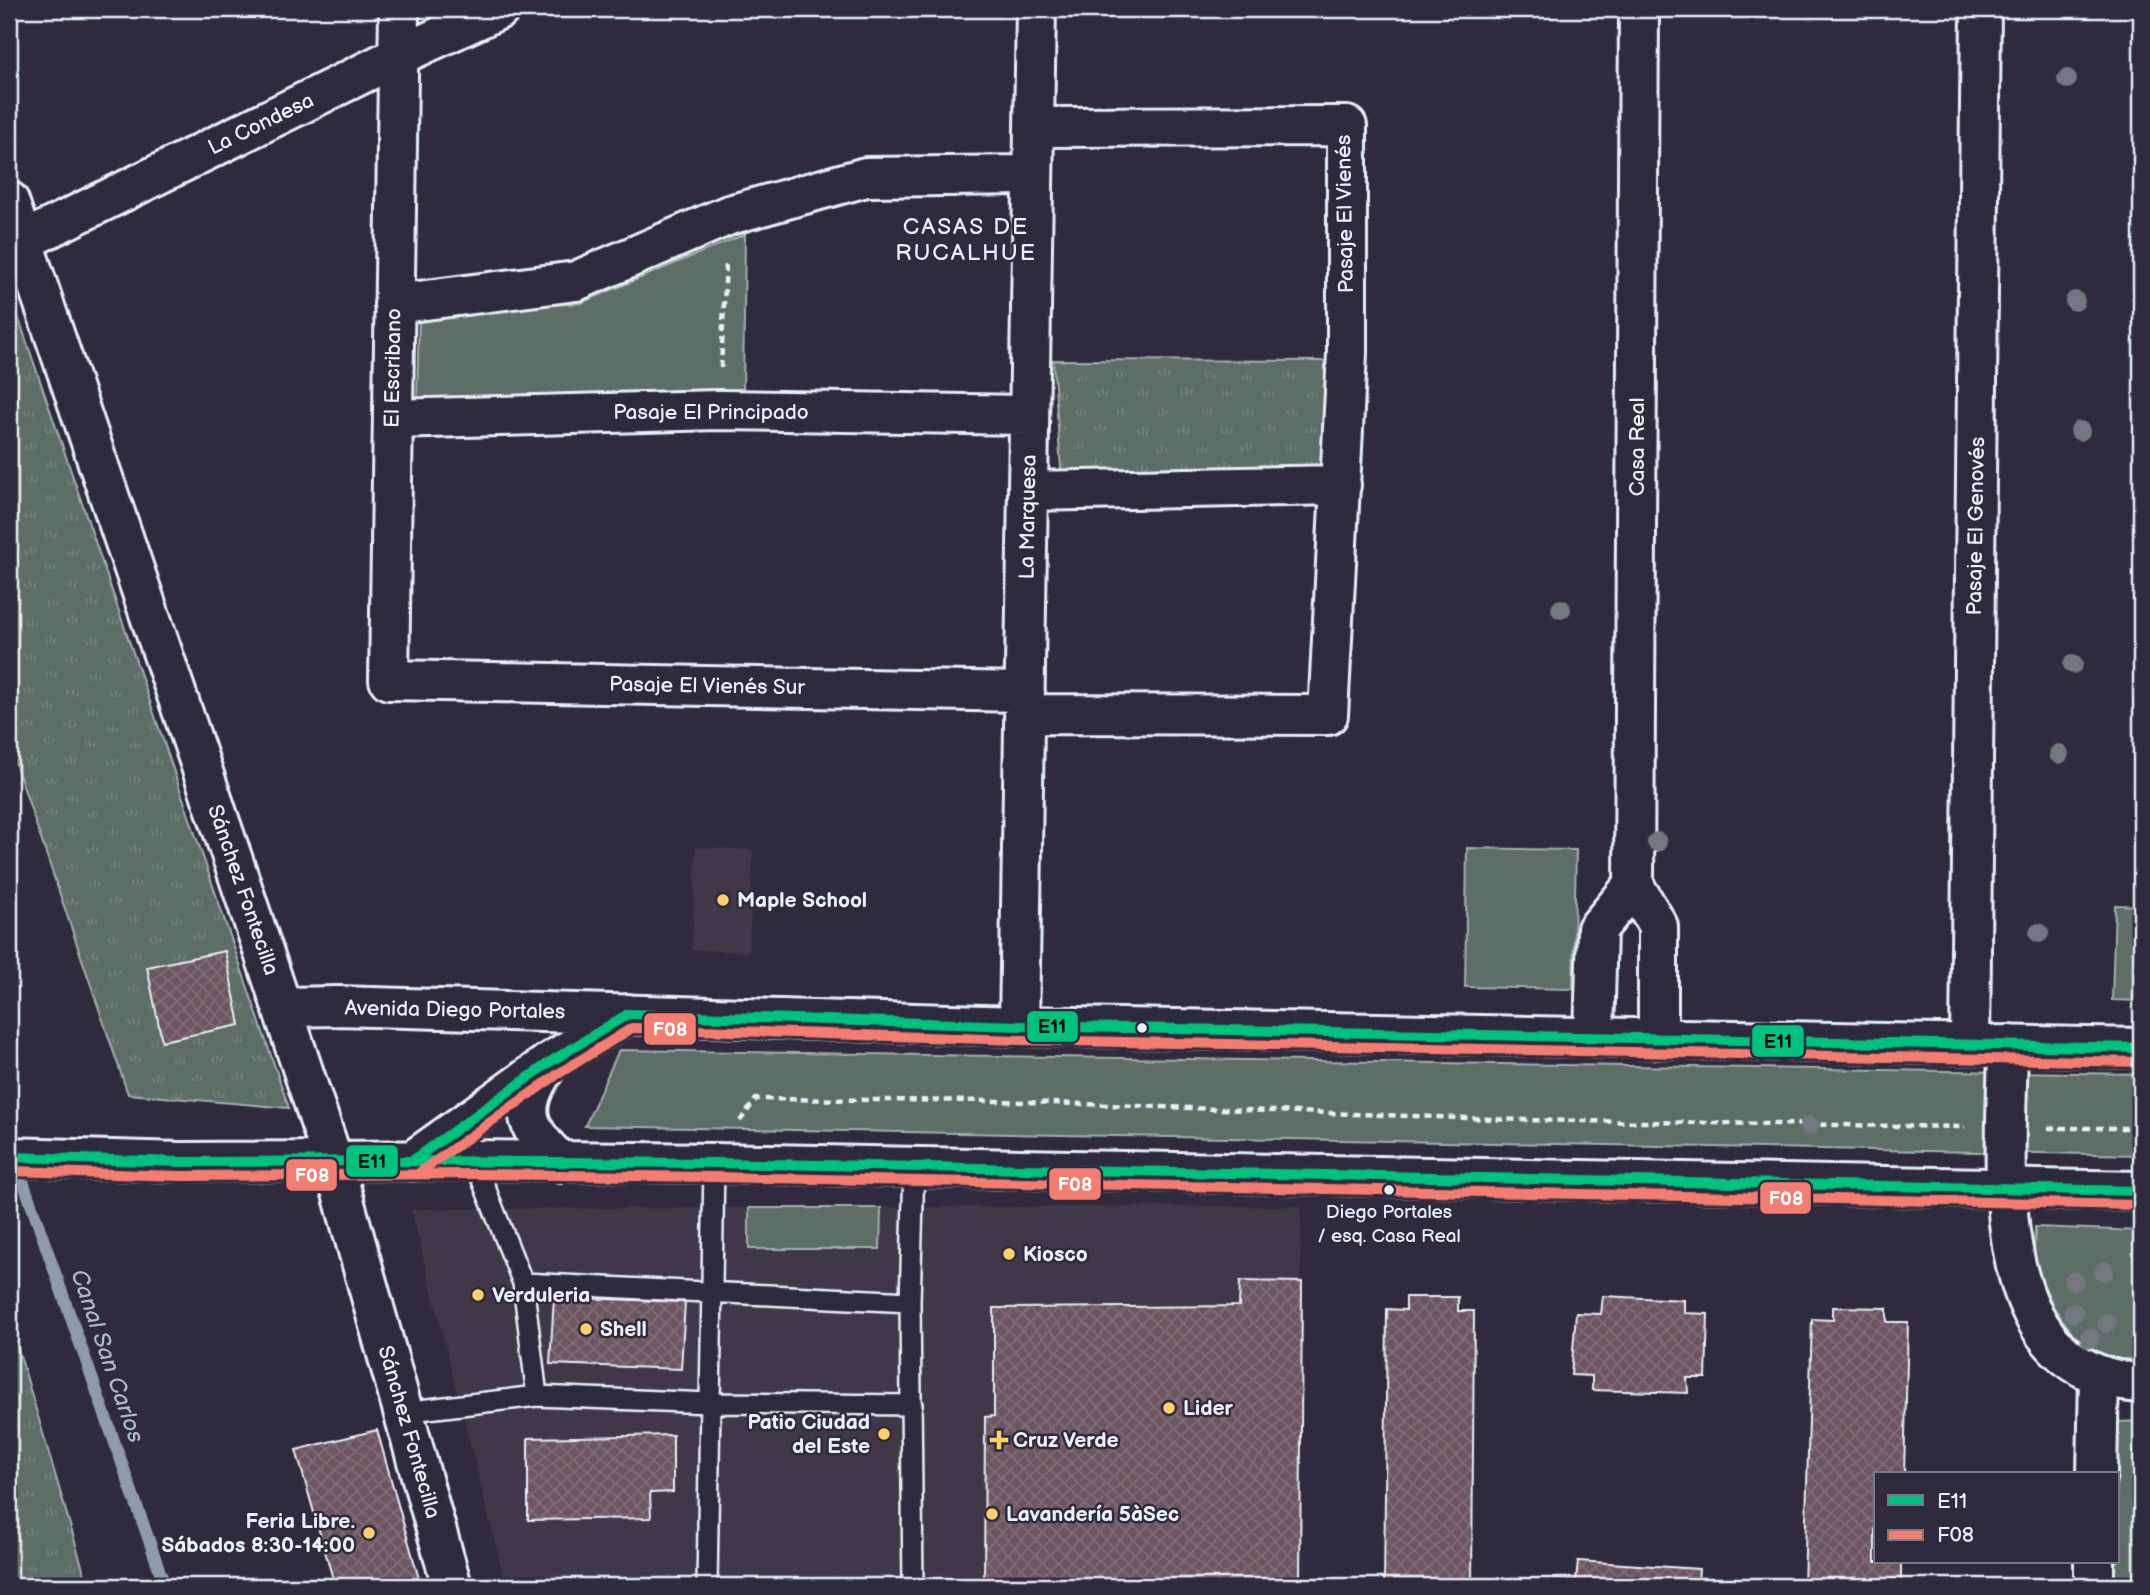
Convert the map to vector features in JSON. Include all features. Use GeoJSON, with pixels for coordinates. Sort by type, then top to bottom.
{"type":"FeatureCollection","features":[{"type":"Feature","properties":{"kind":"street","name":"El Escribano"},"geometry":{"type":"LineString","coordinates":[[389,680],[399,9]]}},
{"type":"Feature","properties":{"kind":"street","name":"La Condesa"},"geometry":{"type":"LineString","coordinates":[[23,241],[398,56],[500,9]]}},
{"type":"Feature","properties":{"kind":"street","name":"La Marquesa"},"geometry":{"type":"LineString","coordinates":[[1019,1026],[1036,9]]}},
{"type":"Feature","properties":{"kind":"street","name":"Casa Real"},"geometry":{"type":"LineString","coordinates":[[1634,885],[1639,9]]}},
{"type":"Feature","properties":{"kind":"street","name":"Pasaje El Genovés"},"geometry":{"type":"LineString","coordinates":[[1970,1044],[1981,9]]}},
{"type":"Feature","properties":{"kind":"street","name":"Pasaje El Vienés"},"geometry":{"type":"LineString","coordinates":[[1025,703],[1328,715],[1347,354],[1347,126],[1034,127]]}},
{"type":"Feature","properties":{"kind":"street"},"geometry":{"type":"LineString","coordinates":[[394,304],[576,281],[729,215],[866,177],[1033,175]]}},
{"type":"Feature","properties":{"kind":"street","name":"Sánchez Fontecilla"},"geometry":{"type":"LineString","coordinates":[[9,201],[333,1161],[452,1586]]}},
{"type":"Feature","properties":{"kind":"street","name":"Pasaje El Principado"},"geometry":{"type":"LineString","coordinates":[[393,418],[718,410],[1029,415]]}},
{"type":"Feature","properties":{"kind":"street"},"geometry":{"type":"LineString","coordinates":[[1028,491],[1341,485]]}},
{"type":"Feature","properties":{"kind":"street","name":"Pasaje El Vienés Sur"},"geometry":{"type":"LineString","coordinates":[[389,680],[1025,703]]}},
{"type":"Feature","properties":{"kind":"street"},"geometry":{"type":"LineString","coordinates":[[1594,1037],[1597,929],[1634,885],[1658,926],[1658,1039]]}},
{"type":"Feature","properties":{"kind":"street","name":"Avenida Diego Portales"},"geometry":{"type":"LineString","coordinates":[[283,1007],[1019,1026],[2141,1048]]}},
{"type":"Feature","properties":{"kind":"street","name":"Avenida Diego Portales"},"geometry":{"type":"LineString","coordinates":[[412,1161],[550,1062],[628,1014]]}},
{"type":"Feature","properties":{"kind":"street"},"geometry":{"type":"LineString","coordinates":[[2008,1045],[2006,1188],[2013,1256],[2021,1286],[2033,1314],[2063,1353],[2099,1376],[2121,1382],[2141,1383]]}},
{"type":"Feature","properties":{"kind":"street"},"geometry":{"type":"LineString","coordinates":[[550,1062],[533,1088],[527,1111],[529,1122],[541,1143],[561,1162]]}},
{"type":"Feature","properties":{"kind":"street"},"geometry":{"type":"LineString","coordinates":[[9,1157],[181,1162],[474,1160],[717,1163],[2141,1191]]}},
{"type":"Feature","properties":{"kind":"street"},"geometry":{"type":"LineString","coordinates":[[2097,1472],[2099,1376]]}},
{"type":"Feature","properties":{"kind":"street"},"geometry":{"type":"LineString","coordinates":[[2094,1564],[2094,1586]]}},
{"type":"Feature","properties":{"kind":"lane"},"geometry":{"type":"LineString","coordinates":[[474,1160],[523,1283],[537,1396]]}},
{"type":"Feature","properties":{"kind":"lane"},"geometry":{"type":"LineString","coordinates":[[707,1586],[717,1163]]}},
{"type":"Feature","properties":{"kind":"lane"},"geometry":{"type":"LineString","coordinates":[[913,1586],[910,1302],[914,1167]]}},
{"type":"Feature","properties":{"kind":"lane"},"geometry":{"type":"LineString","coordinates":[[523,1283],[910,1302]]}},
{"type":"Feature","properties":{"kind":"lane"},"geometry":{"type":"LineString","coordinates":[[403,1412],[537,1396],[710,1403],[912,1405]]}},
{"type":"Feature","properties":{"kind":"path"},"geometry":{"type":"LineString","coordinates":[[718,410],[729,215]]}},
{"type":"Feature","properties":{"kind":"path"},"geometry":{"type":"LineString","coordinates":[[717,1163],[740,1121],[756,1099],[998,1101],[1520,1120],[2141,1128]]}},
{"type":"Feature","properties":{"kind":"shaded area","name":"Maple School"},"geometry":{"type":"Polygon","coordinates":[[[696,847],[753,850],[749,952],[692,950],[696,847]]]}},
{"type":"Feature","properties":{"kind":"shaded area","name":"Patio Ciudad del Este"},"geometry":{"type":"Polygon","coordinates":[[[1301,1206],[1300,1586],[506,1586],[411,1209],[1301,1206]]]}},
{"type":"Feature","properties":{"kind":"green space"},"geometry":{"type":"Polygon","coordinates":[[[745,234],[743,394],[417,402],[419,314],[581,303],[745,234]]]}},
{"type":"Feature","properties":{"kind":"green space"},"geometry":{"type":"Polygon","coordinates":[[[9,290],[289,1108],[128,1094],[9,745],[9,290]]]}},
{"type":"Feature","properties":{"kind":"green space"},"geometry":{"type":"Polygon","coordinates":[[[1053,360],[1333,361],[1333,476],[1062,483],[1053,360]]]}},
{"type":"Feature","properties":{"kind":"green space"},"geometry":{"type":"Polygon","coordinates":[[[1467,848],[1576,850],[1573,989],[1465,987],[1467,848]]]}},
{"type":"Feature","properties":{"kind":"green space"},"geometry":{"type":"Polygon","coordinates":[[[2115,905],[2141,906],[2141,1001],[2112,1000],[2115,905]]]}},
{"type":"Feature","properties":{"kind":"green space"},"geometry":{"type":"Polygon","coordinates":[[[619,1050],[2141,1074],[2141,1155],[585,1126],[619,1050]]]}},
{"type":"Feature","properties":{"kind":"green space"},"geometry":{"type":"Polygon","coordinates":[[[749,1208],[881,1208],[880,1249],[749,1249],[749,1208]]]}},
{"type":"Feature","properties":{"kind":"green space"},"geometry":{"type":"Polygon","coordinates":[[[2035,1227],[2141,1231],[2141,1358],[2114,1360],[2077,1339],[2054,1308],[2039,1275],[2034,1253],[2035,1227]]]}},
{"type":"Feature","properties":{"kind":"green space"},"geometry":{"type":"Polygon","coordinates":[[[9,1318],[88,1586],[9,1586],[9,1318]]]}},
{"type":"Feature","properties":{"kind":"green space"},"geometry":{"type":"Polygon","coordinates":[[[2141,1421],[2141,1586],[2114,1586],[2115,1564],[2118,1564],[2116,1422],[2141,1421]]]}},
{"type":"Feature","properties":{"kind":"building"},"geometry":{"type":"Polygon","coordinates":[[[225,951],[240,1025],[162,1041],[147,967],[225,951]]]}},
{"type":"Feature","properties":{"kind":"building"},"geometry":{"type":"Polygon","coordinates":[[[1240,1281],[1302,1282],[1300,1586],[984,1586],[985,1417],[994,1416],[994,1308],[1239,1306],[1240,1281]]]}},
{"type":"Feature","properties":{"kind":"building"},"geometry":{"type":"Polygon","coordinates":[[[1603,1296],[1684,1300],[1684,1313],[1708,1314],[1706,1378],[1687,1378],[1688,1393],[1592,1390],[1592,1376],[1571,1375],[1576,1313],[1601,1314],[1603,1296]]]}},
{"type":"Feature","properties":{"kind":"building"},"geometry":{"type":"Polygon","coordinates":[[[554,1297],[685,1302],[681,1369],[550,1364],[554,1297]]]}},
{"type":"Feature","properties":{"kind":"building"},"geometry":{"type":"Polygon","coordinates":[[[1406,1297],[1458,1297],[1458,1311],[1474,1311],[1472,1586],[1384,1586],[1387,1309],[1406,1310],[1406,1297]]]}},
{"type":"Feature","properties":{"kind":"building"},"geometry":{"type":"Polygon","coordinates":[[[1833,1307],[1887,1308],[1887,1322],[1908,1322],[1904,1472],[1874,1472],[1874,1564],[1901,1564],[1901,1586],[1804,1586],[1812,1319],[1833,1320],[1833,1307]]]}},
{"type":"Feature","properties":{"kind":"building"},"geometry":{"type":"Polygon","coordinates":[[[377,1430],[421,1586],[335,1586],[296,1450],[377,1430]]]}},
{"type":"Feature","properties":{"kind":"building"},"geometry":{"type":"Polygon","coordinates":[[[673,1435],[673,1492],[650,1493],[651,1518],[528,1520],[528,1438],[673,1435]]]}},
{"type":"Feature","properties":{"kind":"building"},"geometry":{"type":"Polygon","coordinates":[[[1578,1561],[1699,1569],[1698,1582],[1728,1584],[1554,1586],[1554,1579],[1576,1581],[1578,1561]]]}},
{"type":"Feature","properties":{"kind":"waterway","name":"Canal San Carlos"},"geometry":{"type":"LineString","coordinates":[[17,1164],[165,1586]]}},
{"type":"Feature","properties":{"kind":"transit line","name":"E11"},"geometry":{"type":"LineString","coordinates":[[9,1157],[181,1162],[412,1161],[550,1062],[628,1014],[1019,1026],[2141,1048]]}},
{"type":"Feature","properties":{"kind":"transit line","name":"F08"},"geometry":{"type":"LineString","coordinates":[[420,1172],[558,1074],[632,1028],[1019,1040],[2141,1062]]}},
{"type":"Feature","properties":{"kind":"transit line","name":"E11"},"geometry":{"type":"LineString","coordinates":[[394,1161],[714,1163],[2141,1191]]}},
{"type":"Feature","properties":{"kind":"transit line","name":"F08"},"geometry":{"type":"LineString","coordinates":[[9,1171],[181,1176],[474,1174],[714,1177],[2141,1205]]}},
{"type":"Feature","properties":{"kind":"place","name":"Maple School"},"geometry":{"type":"Point","coordinates":[723,900]}},
{"type":"Feature","properties":{"kind":"place","name":"Diego Portales / esq. Casa Real"},"geometry":{"type":"Point","coordinates":[1389,1190]}},
{"type":"Feature","properties":{"kind":"place","name":"Kiosco"},"geometry":{"type":"Point","coordinates":[1009,1254]}},
{"type":"Feature","properties":{"kind":"place","name":"Verduleria"},"geometry":{"type":"Point","coordinates":[478,1295]}},
{"type":"Feature","properties":{"kind":"place","name":"Shell"},"geometry":{"type":"Point","coordinates":[586,1329]}},
{"type":"Feature","properties":{"kind":"place","name":"Lider"},"geometry":{"type":"Point","coordinates":[1169,1408]}},
{"type":"Feature","properties":{"kind":"place","name":"Patio Ciudad del Este"},"geometry":{"type":"Point","coordinates":[884,1434]}},
{"type":"Feature","properties":{"kind":"place","name":"Cruz Verde"},"geometry":{"type":"Point","coordinates":[999,1440]}},
{"type":"Feature","properties":{"kind":"place","name":"Lavandería 5àSec"},"geometry":{"type":"Point","coordinates":[992,1514]}},
{"type":"Feature","properties":{"kind":"place","name":"Feria Libre. Sábados 8:30-14:00"},"geometry":{"type":"Point","coordinates":[369,1533]}},
{"type":"Feature","properties":{"kind":"district","name":"CASAS DE RUCALHUE"},"geometry":{"type":"Point","coordinates":[966,240]}}]}
